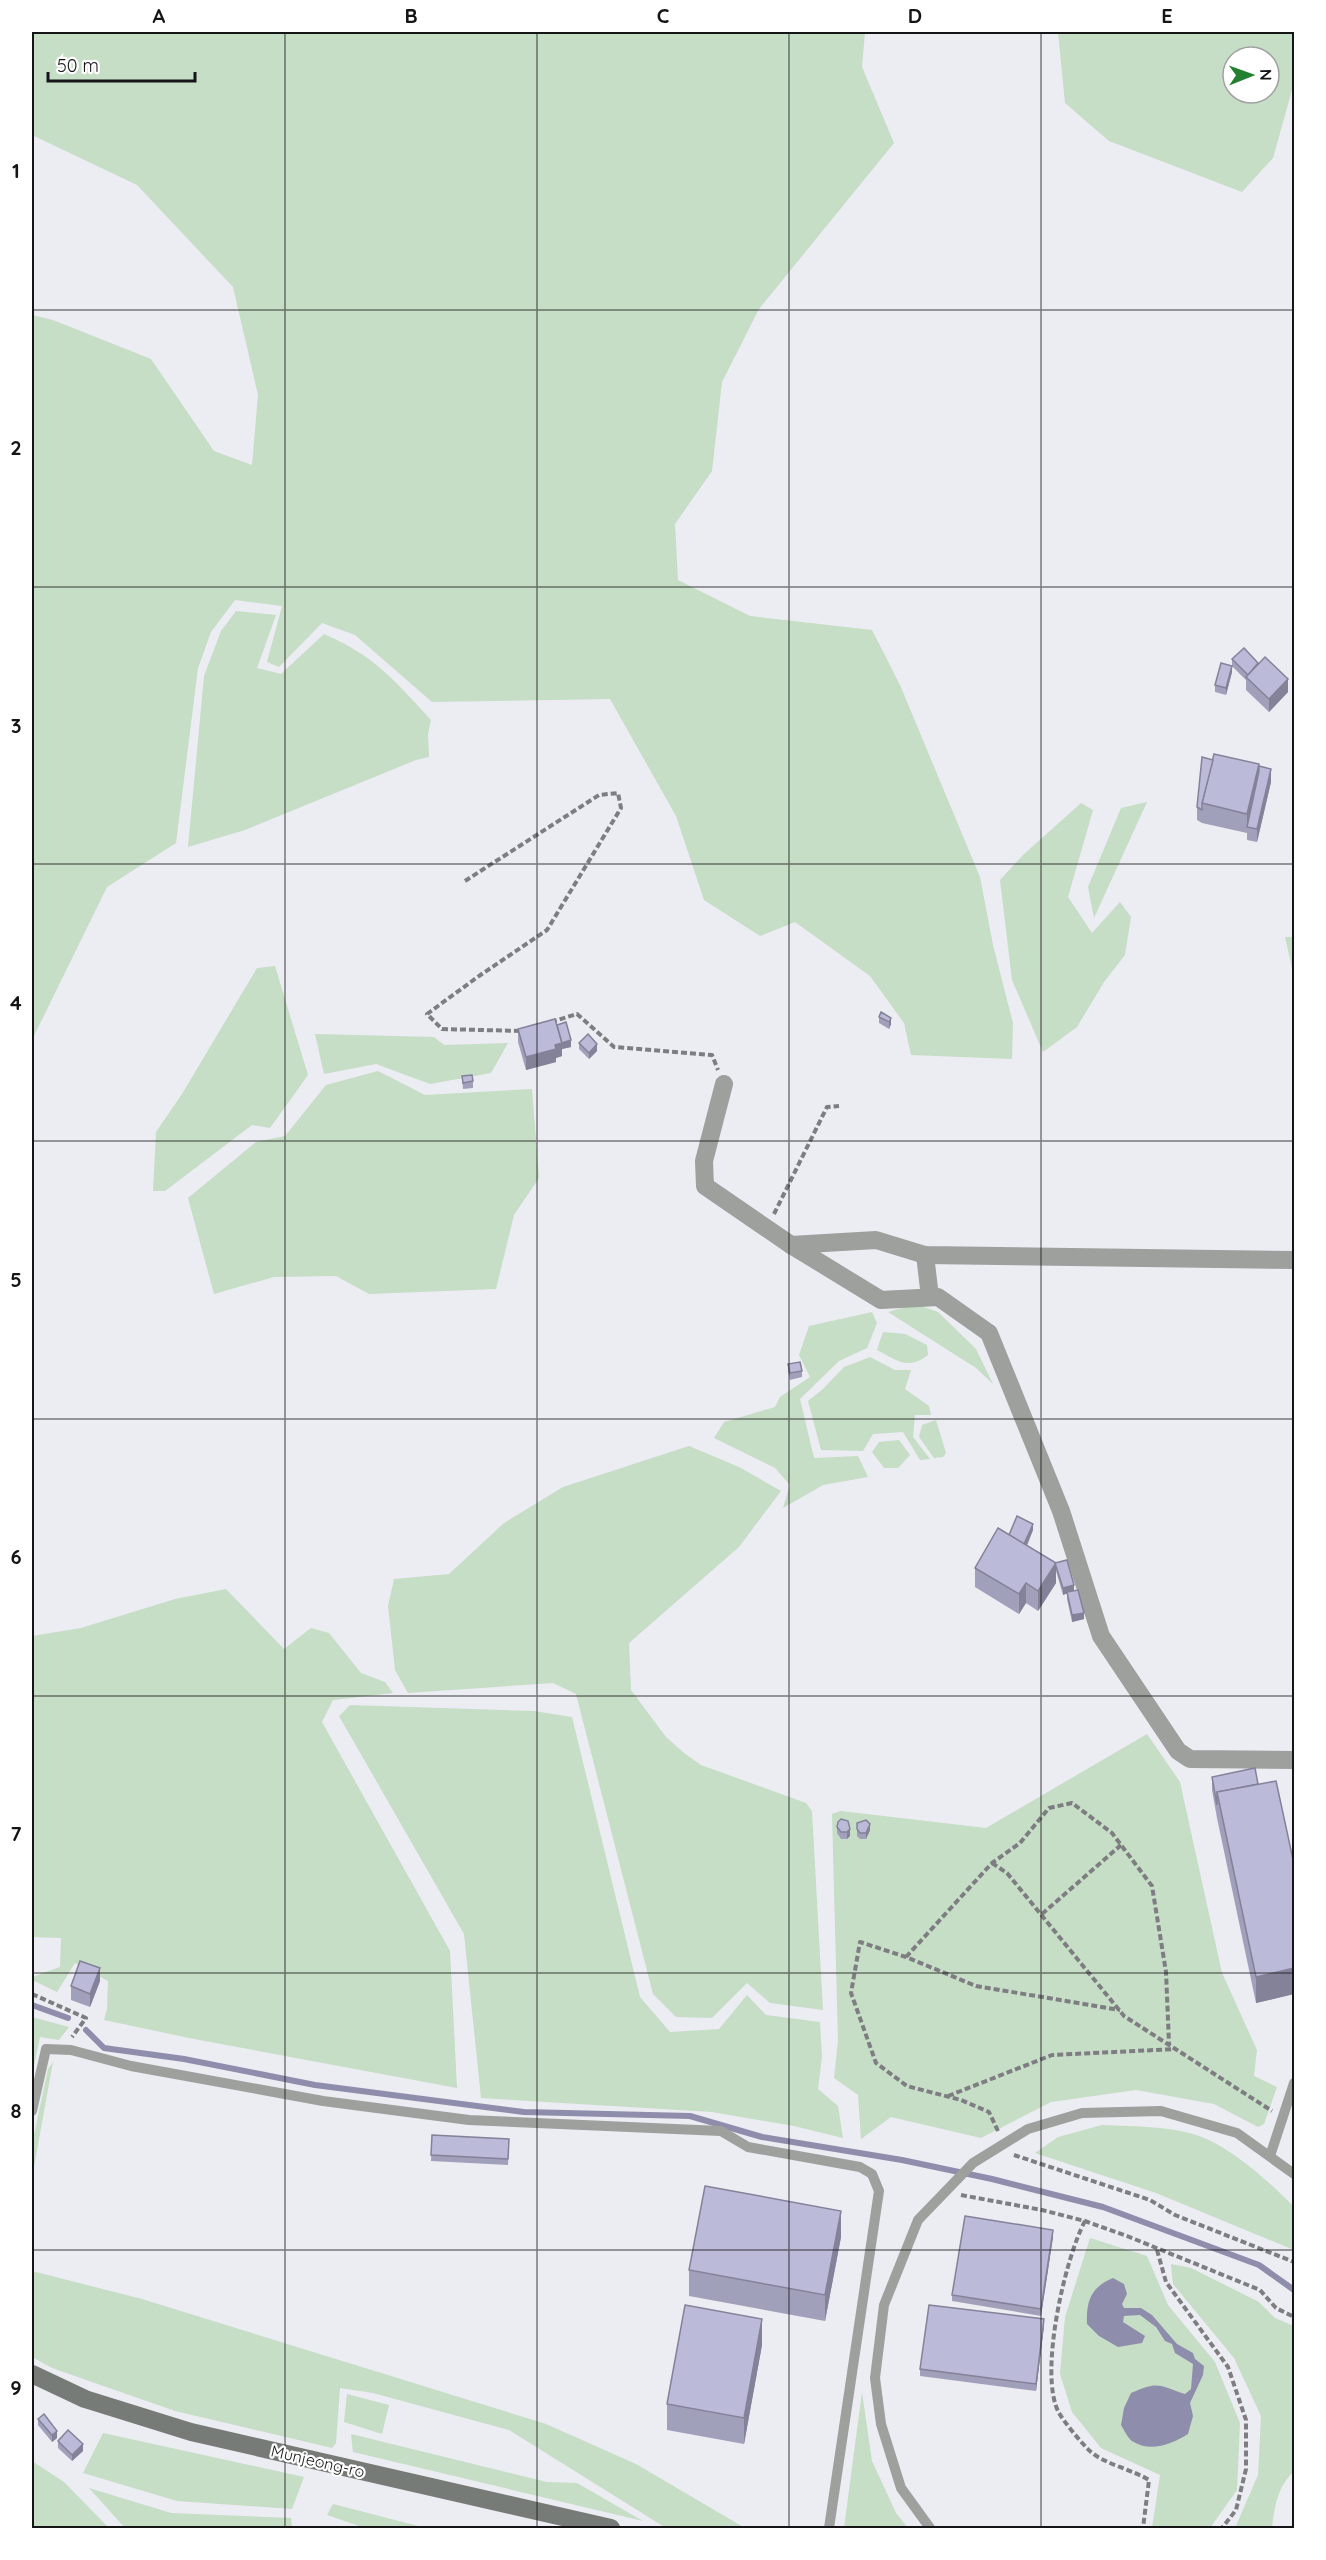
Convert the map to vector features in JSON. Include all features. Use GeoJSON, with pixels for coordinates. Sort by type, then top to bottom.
{"type":"FeatureCollection","features":[{"type":"Feature","properties":{"kind":"main road","name":"Munjeong-ro"},"geometry":{"type":"LineString","coordinates":[[32,2374],[85,2399],[191,2432],[611,2529]]}},
{"type":"Feature","properties":{"kind":"street"},"geometry":{"type":"LineString","coordinates":[[724,1084],[704,1161],[705,1186],[791,1245],[880,1300],[938,1297],[989,1333],[1061,1511],[1101,1636],[1178,1750],[1190,1759],[1294,1760]]}},
{"type":"Feature","properties":{"kind":"street"},"geometry":{"type":"LineString","coordinates":[[791,1245],[876,1240],[925,1255],[1294,1260]]}},
{"type":"Feature","properties":{"kind":"street"},"geometry":{"type":"LineString","coordinates":[[925,1255],[930,1298]]}},
{"type":"Feature","properties":{"kind":"lane"},"geometry":{"type":"LineString","coordinates":[[32,2111],[46,2049],[62,2050],[131,2066],[323,2101],[468,2120],[721,2132],[748,2146],[860,2167],[872,2174],[879,2192],[829,2529]]}},
{"type":"Feature","properties":{"kind":"lane"},"geometry":{"type":"LineString","coordinates":[[1270,2156],[1294,2083]]}},
{"type":"Feature","properties":{"kind":"lane"},"geometry":{"type":"LineString","coordinates":[[930,2529],[901,2488],[881,2424],[874,2378],[884,2305],[918,2220],[973,2163],[1029,2129],[1082,2113],[1161,2111],[1237,2133],[1294,2174]]}},
{"type":"Feature","properties":{"kind":"path"},"geometry":{"type":"LineString","coordinates":[[465,881],[599,795],[618,793],[621,808],[547,930],[478,976],[427,1014],[442,1029],[517,1032],[527,1029]]}},
{"type":"Feature","properties":{"kind":"path"},"geometry":{"type":"LineString","coordinates":[[548,1023],[578,1014],[614,1047],[712,1055],[724,1084]]}},
{"type":"Feature","properties":{"kind":"path"},"geometry":{"type":"LineString","coordinates":[[767,1229],[827,1107],[839,1106]]}},
{"type":"Feature","properties":{"kind":"path"},"geometry":{"type":"LineString","coordinates":[[906,1958],[992,1863],[1020,1843],[1049,1808],[1072,1803],[1112,1833],[1152,1886],[1166,1972],[1169,2044]]}},
{"type":"Feature","properties":{"kind":"path"},"geometry":{"type":"LineString","coordinates":[[1042,1914],[1121,1845]]}},
{"type":"Feature","properties":{"kind":"path"},"geometry":{"type":"LineString","coordinates":[[992,1863],[1007,1873],[1124,2016],[1283,2118]]}},
{"type":"Feature","properties":{"kind":"path"},"geometry":{"type":"LineString","coordinates":[[1120,2010],[976,1986],[860,1942],[850,1993],[876,2063],[907,2086],[989,2112],[1000,2146],[1150,2200],[1175,2215],[1294,2262]]}},
{"type":"Feature","properties":{"kind":"path"},"geometry":{"type":"LineString","coordinates":[[32,1994],[86,2018],[62,2050]]}},
{"type":"Feature","properties":{"kind":"path"},"geometry":{"type":"LineString","coordinates":[[947,2097],[1052,2055],[1176,2049]]}},
{"type":"Feature","properties":{"kind":"path"},"geometry":{"type":"LineString","coordinates":[[950,2188],[1085,2221],[1260,2290],[1276,2308],[1294,2317]]}},
{"type":"Feature","properties":{"kind":"path"},"geometry":{"type":"LineString","coordinates":[[1085,2221],[1069,2263],[1058,2306],[1051,2378],[1059,2412],[1092,2453],[1149,2480],[1143,2529]]}},
{"type":"Feature","properties":{"kind":"path"},"geometry":{"type":"LineString","coordinates":[[1157,2250],[1166,2282],[1228,2367],[1246,2420],[1243,2479],[1236,2510],[1222,2529]]}},
{"type":"Feature","properties":{"kind":"green space"},"geometry":{"type":"Polygon","coordinates":[[[32,32],[865,32],[862,67],[894,143],[759,309],[722,382],[712,471],[675,524],[678,580],[750,616],[872,630],[900,685],[980,877],[993,945],[1013,1023],[1012,1059],[911,1055],[904,1023],[870,976],[795,922],[760,936],[704,900],[676,816],[610,699],[432,702],[355,635],[322,623],[279,667],[267,662],[282,606],[235,600],[211,632],[198,668],[176,843],[107,887],[32,1040],[32,315],[53,320],[151,359],[214,451],[252,465],[258,395],[233,287],[137,185],[32,135],[32,32]]]}},
{"type":"Feature","properties":{"kind":"green space"},"geometry":{"type":"Polygon","coordinates":[[[1058,32],[1294,32],[1294,83],[1273,158],[1242,192],[1109,141],[1065,103],[1058,32]]]}},
{"type":"Feature","properties":{"kind":"green space"},"geometry":{"type":"Polygon","coordinates":[[[236,611],[276,615],[257,668],[281,674],[324,634],[342,642],[371,661],[395,681],[431,720],[428,734],[429,757],[416,760],[245,830],[188,847],[204,676],[221,631],[236,611]]]}},
{"type":"Feature","properties":{"kind":"green space"},"geometry":{"type":"Polygon","coordinates":[[[1147,802],[1094,918],[1088,887],[1121,808],[1147,802]]]}},
{"type":"Feature","properties":{"kind":"green space"},"geometry":{"type":"Polygon","coordinates":[[[1081,803],[1093,810],[1068,897],[1092,933],[1120,902],[1131,917],[1125,955],[1104,982],[1077,1027],[1043,1052],[1012,980],[1000,880],[1023,855],[1081,803]]]}},
{"type":"Feature","properties":{"kind":"green space"},"geometry":{"type":"Polygon","coordinates":[[[1285,937],[1294,937],[1294,968],[1292,968],[1285,937]]]}},
{"type":"Feature","properties":{"kind":"green space"},"geometry":{"type":"Polygon","coordinates":[[[275,966],[308,1075],[270,1128],[252,1125],[165,1191],[153,1191],[156,1132],[182,1094],[257,968],[275,966]]]}},
{"type":"Feature","properties":{"kind":"green space"},"geometry":{"type":"Polygon","coordinates":[[[315,1034],[434,1037],[444,1045],[508,1043],[491,1073],[430,1084],[376,1064],[324,1074],[315,1034]]]}},
{"type":"Feature","properties":{"kind":"green space"},"geometry":{"type":"Polygon","coordinates":[[[378,1071],[425,1095],[532,1089],[539,1178],[514,1215],[496,1289],[369,1294],[336,1276],[274,1277],[214,1294],[188,1198],[256,1142],[285,1136],[326,1085],[378,1071]]]}},
{"type":"Feature","properties":{"kind":"green space"},"geometry":{"type":"Polygon","coordinates":[[[916,1304],[938,1312],[976,1349],[993,1384],[976,1368],[888,1312],[916,1304]]]}},
{"type":"Feature","properties":{"kind":"green space"},"geometry":{"type":"Polygon","coordinates":[[[872,1312],[877,1323],[867,1348],[839,1361],[800,1399],[814,1458],[858,1456],[868,1477],[823,1485],[783,1508],[790,1485],[775,1468],[714,1438],[724,1422],[775,1407],[780,1397],[810,1377],[799,1355],[809,1326],[872,1312]]]}},
{"type":"Feature","properties":{"kind":"green space"},"geometry":{"type":"Polygon","coordinates":[[[883,1332],[905,1334],[927,1345],[928,1355],[921,1360],[908,1363],[890,1357],[877,1350],[883,1332]]]}},
{"type":"Feature","properties":{"kind":"green space"},"geometry":{"type":"Polygon","coordinates":[[[870,1357],[895,1370],[911,1370],[905,1389],[929,1406],[931,1415],[915,1415],[913,1437],[930,1459],[920,1460],[903,1432],[873,1434],[863,1451],[821,1450],[808,1401],[844,1367],[870,1357]]]}},
{"type":"Feature","properties":{"kind":"green space"},"geometry":{"type":"Polygon","coordinates":[[[936,1420],[946,1453],[943,1457],[934,1458],[919,1437],[922,1425],[936,1420]]]}},
{"type":"Feature","properties":{"kind":"green space"},"geometry":{"type":"Polygon","coordinates":[[[899,1440],[910,1455],[898,1468],[884,1468],[872,1452],[879,1442],[899,1440]]]}},
{"type":"Feature","properties":{"kind":"green space"},"geometry":{"type":"Polygon","coordinates":[[[689,1446],[739,1467],[781,1491],[739,1547],[629,1643],[631,1690],[666,1737],[701,1765],[806,1803],[812,1811],[823,2010],[770,2003],[747,1983],[712,2018],[676,2017],[653,1994],[576,1694],[553,1683],[408,1693],[395,1670],[388,1606],[394,1579],[449,1574],[504,1523],[563,1487],[689,1446]]]}},
{"type":"Feature","properties":{"kind":"green space"},"geometry":{"type":"Polygon","coordinates":[[[226,1589],[284,1649],[311,1628],[329,1633],[361,1673],[385,1682],[393,1693],[333,1700],[322,1722],[450,1951],[457,2088],[104,2020],[107,2009],[108,1981],[75,1963],[57,1992],[32,1980],[32,1977],[60,1967],[61,1938],[32,1937],[32,1636],[81,1628],[175,1599],[226,1589]]]}},
{"type":"Feature","properties":{"kind":"green space"},"geometry":{"type":"Polygon","coordinates":[[[350,1705],[534,1711],[572,1717],[640,1997],[670,2032],[719,2029],[747,1995],[766,2015],[820,2022],[822,2056],[818,2089],[838,2106],[843,2138],[794,2126],[712,2112],[481,2098],[464,1934],[339,1716],[350,1705]]]}},
{"type":"Feature","properties":{"kind":"green space"},"geometry":{"type":"Polygon","coordinates":[[[1147,1734],[1180,1782],[1222,1973],[1257,2050],[1254,2076],[1277,2087],[1264,2124],[1258,2127],[1214,2104],[1136,2090],[1051,2102],[981,2138],[891,2117],[861,2139],[858,2095],[834,2078],[838,2041],[832,1814],[841,1811],[986,1828],[1147,1734]]]}},
{"type":"Feature","properties":{"kind":"green space"},"geometry":{"type":"Polygon","coordinates":[[[32,2017],[69,2027],[59,2040],[40,2037],[32,2075],[32,2017]]]}},
{"type":"Feature","properties":{"kind":"green space"},"geometry":{"type":"Polygon","coordinates":[[[53,2062],[32,2178],[32,2144],[48,2069],[53,2062]]]}},
{"type":"Feature","properties":{"kind":"green space"},"geometry":{"type":"Polygon","coordinates":[[[1102,2125],[1172,2129],[1199,2136],[1233,2154],[1266,2180],[1294,2207],[1294,2250],[1156,2193],[1035,2153],[1058,2137],[1102,2125]]]}},
{"type":"Feature","properties":{"kind":"green space"},"geometry":{"type":"Polygon","coordinates":[[[1090,2238],[1147,2256],[1168,2305],[1215,2362],[1240,2423],[1237,2490],[1210,2528],[1152,2528],[1160,2475],[1101,2448],[1072,2412],[1060,2374],[1065,2317],[1090,2238]]]}},
{"type":"Feature","properties":{"kind":"green space"},"geometry":{"type":"Polygon","coordinates":[[[1171,2264],[1191,2268],[1259,2302],[1275,2318],[1294,2326],[1294,2471],[1280,2490],[1272,2528],[1235,2528],[1258,2475],[1261,2416],[1234,2358],[1173,2284],[1171,2264]]]}},
{"type":"Feature","properties":{"kind":"green space"},"geometry":{"type":"Polygon","coordinates":[[[32,2271],[142,2299],[546,2424],[636,2464],[745,2528],[666,2528],[509,2430],[373,2393],[340,2388],[336,2443],[332,2448],[175,2411],[52,2368],[32,2357],[32,2271]]]}},
{"type":"Feature","properties":{"kind":"green space"},"geometry":{"type":"Polygon","coordinates":[[[862,2392],[872,2461],[896,2513],[908,2528],[844,2528],[862,2392]]]}},
{"type":"Feature","properties":{"kind":"green space"},"geometry":{"type":"Polygon","coordinates":[[[347,2394],[389,2405],[382,2434],[344,2422],[347,2394]]]}},
{"type":"Feature","properties":{"kind":"green space"},"geometry":{"type":"Polygon","coordinates":[[[103,2433],[304,2477],[292,2509],[177,2501],[83,2473],[103,2433]]]}},
{"type":"Feature","properties":{"kind":"green space"},"geometry":{"type":"Polygon","coordinates":[[[351,2434],[547,2482],[577,2483],[643,2521],[353,2452],[351,2434]]]}},
{"type":"Feature","properties":{"kind":"green space"},"geometry":{"type":"Polygon","coordinates":[[[32,2461],[64,2482],[109,2528],[32,2528],[32,2461]]]}},
{"type":"Feature","properties":{"kind":"green space"},"geometry":{"type":"Polygon","coordinates":[[[89,2488],[171,2513],[291,2518],[292,2528],[125,2528],[89,2488]]]}},
{"type":"Feature","properties":{"kind":"green space"},"geometry":{"type":"Polygon","coordinates":[[[333,2504],[426,2528],[365,2528],[327,2515],[333,2504]]]}},
{"type":"Feature","properties":{"kind":"water"},"geometry":{"type":"Polygon","coordinates":[[[1113,2278],[1124,2284],[1127,2294],[1122,2304],[1124,2308],[1141,2308],[1152,2315],[1177,2344],[1193,2353],[1195,2359],[1204,2366],[1203,2375],[1190,2403],[1193,2416],[1188,2434],[1168,2444],[1153,2447],[1139,2445],[1132,2441],[1121,2425],[1124,2408],[1131,2393],[1147,2387],[1158,2386],[1185,2394],[1191,2389],[1193,2364],[1175,2353],[1172,2344],[1165,2341],[1156,2327],[1140,2315],[1124,2316],[1123,2322],[1145,2336],[1142,2343],[1118,2347],[1099,2336],[1087,2324],[1091,2296],[1095,2290],[1113,2278]]]}},
{"type":"Feature","properties":{"kind":"building"},"geometry":{"type":"Polygon","coordinates":[[[1244,648],[1258,663],[1248,675],[1232,659],[1244,648]]]}},
{"type":"Feature","properties":{"kind":"building"},"geometry":{"type":"Polygon","coordinates":[[[1265,657],[1288,679],[1269,699],[1246,677],[1265,657]]]}},
{"type":"Feature","properties":{"kind":"building"},"geometry":{"type":"Polygon","coordinates":[[[1221,663],[1232,666],[1226,688],[1215,685],[1221,663]]]}},
{"type":"Feature","properties":{"kind":"building"},"geometry":{"type":"Polygon","coordinates":[[[1214,754],[1259,764],[1247,814],[1202,803],[1214,754]]]}},
{"type":"Feature","properties":{"kind":"building"},"geometry":{"type":"Polygon","coordinates":[[[1202,757],[1213,760],[1202,810],[1197,807],[1202,757]]]}},
{"type":"Feature","properties":{"kind":"building"},"geometry":{"type":"Polygon","coordinates":[[[1259,766],[1271,769],[1257,829],[1247,827],[1259,766]]]}},
{"type":"Feature","properties":{"kind":"building"},"geometry":{"type":"Polygon","coordinates":[[[881,1012],[891,1018],[889,1022],[879,1017],[881,1012]]]}},
{"type":"Feature","properties":{"kind":"building"},"geometry":{"type":"Polygon","coordinates":[[[555,1019],[562,1043],[555,1045],[556,1049],[526,1057],[518,1029],[555,1019]]]}},
{"type":"Feature","properties":{"kind":"building"},"geometry":{"type":"Polygon","coordinates":[[[566,1022],[571,1040],[562,1043],[557,1025],[566,1022]]]}},
{"type":"Feature","properties":{"kind":"building"},"geometry":{"type":"Polygon","coordinates":[[[588,1034],[597,1044],[589,1053],[579,1043],[588,1034]]]}},
{"type":"Feature","properties":{"kind":"building"},"geometry":{"type":"Polygon","coordinates":[[[472,1075],[473,1081],[463,1083],[462,1076],[472,1075]]]}},
{"type":"Feature","properties":{"kind":"building"},"geometry":{"type":"Polygon","coordinates":[[[800,1362],[802,1371],[790,1373],[788,1364],[800,1362]]]}},
{"type":"Feature","properties":{"kind":"building"},"geometry":{"type":"Polygon","coordinates":[[[1017,1516],[1033,1524],[1024,1544],[1009,1535],[1017,1516]]]}},
{"type":"Feature","properties":{"kind":"building"},"geometry":{"type":"Polygon","coordinates":[[[998,1528],[1056,1563],[1038,1591],[1026,1583],[1019,1594],[975,1568],[998,1528]]]}},
{"type":"Feature","properties":{"kind":"building"},"geometry":{"type":"Polygon","coordinates":[[[1067,1560],[1074,1585],[1063,1588],[1055,1563],[1067,1560]]]}},
{"type":"Feature","properties":{"kind":"building"},"geometry":{"type":"Polygon","coordinates":[[[1078,1590],[1084,1613],[1072,1615],[1067,1592],[1078,1590]]]}},
{"type":"Feature","properties":{"kind":"building"},"geometry":{"type":"Polygon","coordinates":[[[1255,1768],[1258,1784],[1217,1792],[1217,1805],[1212,1777],[1255,1768]]]}},
{"type":"Feature","properties":{"kind":"building"},"geometry":{"type":"Polygon","coordinates":[[[1276,1781],[1294,1864],[1294,1968],[1256,1977],[1217,1792],[1276,1781]]]}},
{"type":"Feature","properties":{"kind":"building"},"geometry":{"type":"Polygon","coordinates":[[[841,1819],[848,1821],[850,1829],[847,1832],[841,1832],[837,1827],[841,1819]]]}},
{"type":"Feature","properties":{"kind":"building"},"geometry":{"type":"Polygon","coordinates":[[[866,1820],[870,1824],[866,1833],[860,1833],[857,1823],[866,1820]]]}},
{"type":"Feature","properties":{"kind":"building"},"geometry":{"type":"Polygon","coordinates":[[[80,1961],[100,1968],[90,1994],[71,1986],[80,1961]]]}},
{"type":"Feature","properties":{"kind":"building"},"geometry":{"type":"Polygon","coordinates":[[[432,2135],[509,2139],[508,2159],[431,2155],[432,2135]]]}},
{"type":"Feature","properties":{"kind":"building"},"geometry":{"type":"Polygon","coordinates":[[[705,2186],[841,2211],[825,2295],[689,2270],[705,2186]]]}},
{"type":"Feature","properties":{"kind":"building"},"geometry":{"type":"Polygon","coordinates":[[[965,2216],[1053,2230],[1041,2309],[952,2295],[965,2216]]]}},
{"type":"Feature","properties":{"kind":"building"},"geometry":{"type":"Polygon","coordinates":[[[685,2305],[762,2319],[744,2418],[667,2404],[685,2305]]]}},
{"type":"Feature","properties":{"kind":"building"},"geometry":{"type":"Polygon","coordinates":[[[929,2305],[1044,2319],[1036,2384],[920,2369],[929,2305]]]}},
{"type":"Feature","properties":{"kind":"building"},"geometry":{"type":"Polygon","coordinates":[[[44,2414],[57,2431],[52,2435],[38,2419],[44,2414]]]}},
{"type":"Feature","properties":{"kind":"building"},"geometry":{"type":"Polygon","coordinates":[[[68,2430],[83,2444],[72,2455],[58,2441],[68,2430]]]}},
{"type":"Feature","properties":{"kind":"waterway"},"geometry":{"type":"LineString","coordinates":[[32,2005],[68,2018]]}},
{"type":"Feature","properties":{"kind":"waterway"},"geometry":{"type":"LineString","coordinates":[[86,2030],[104,2048],[184,2059],[315,2085],[524,2112],[690,2116],[762,2137],[902,2160],[992,2179],[1103,2207],[1259,2265],[1294,2290]]}}]}
